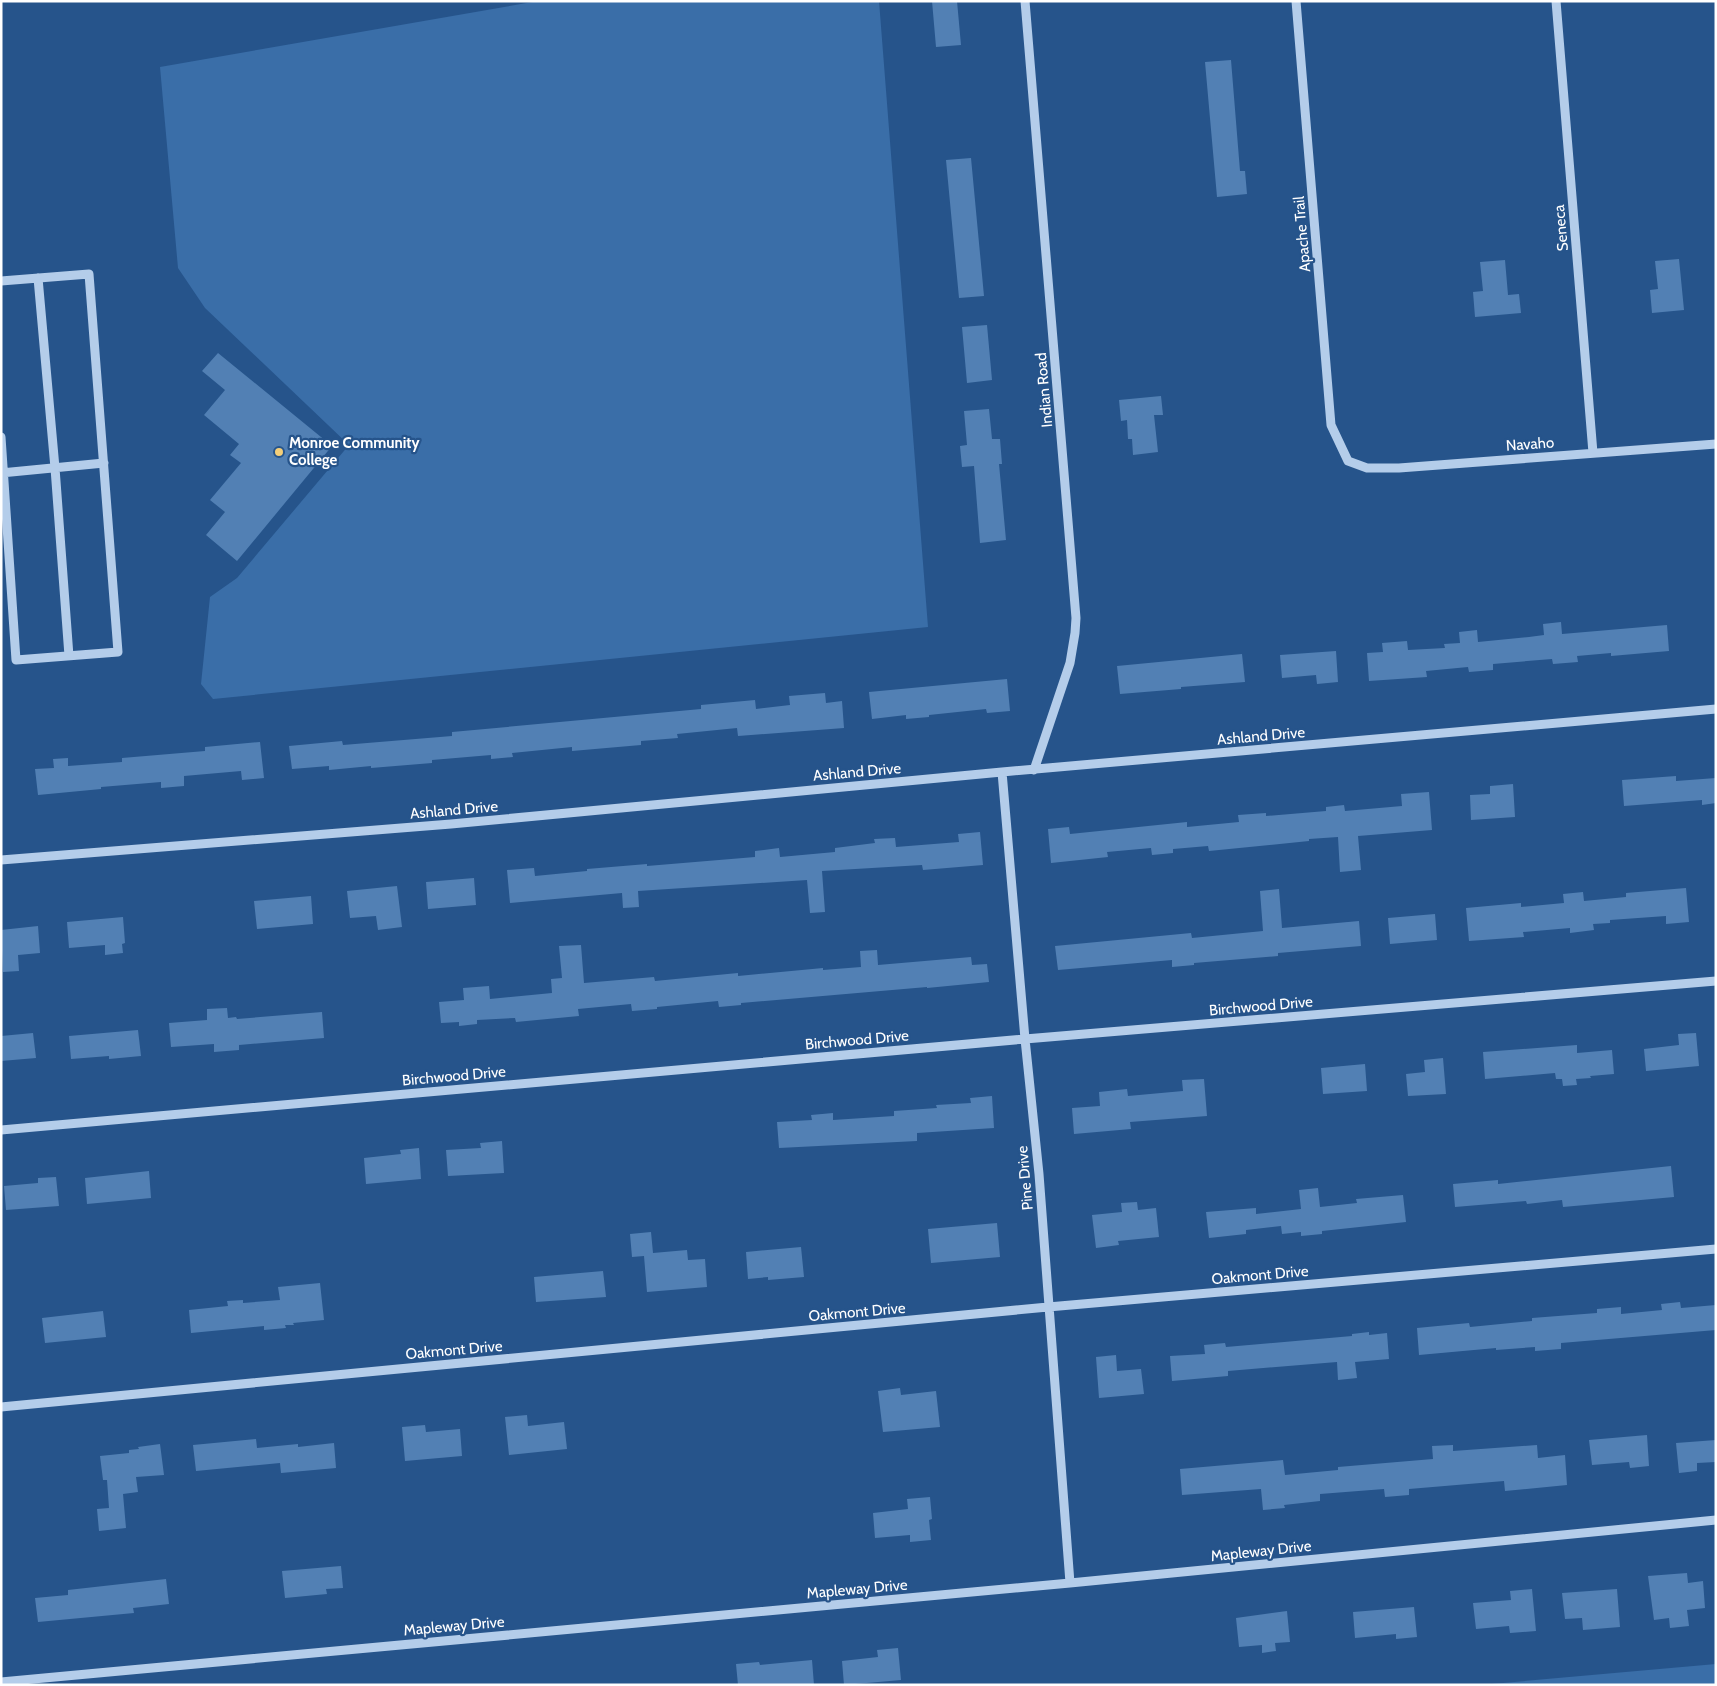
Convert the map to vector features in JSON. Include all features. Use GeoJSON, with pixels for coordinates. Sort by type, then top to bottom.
{"type":"FeatureCollection","features":[{"type":"Feature","properties":{"kind":"street","name":"Indian Road"},"geometry":{"type":"LineString","coordinates":[[1025,1],[1076,618],[1070,663],[1034,770]]}},
{"type":"Feature","properties":{"kind":"street","name":"Apache Trail"},"geometry":{"type":"LineString","coordinates":[[1296,1],[1332,426],[1348,461]]}},
{"type":"Feature","properties":{"kind":"street","name":"Seneca"},"geometry":{"type":"LineString","coordinates":[[1556,1],[1593,453]]}},
{"type":"Feature","properties":{"kind":"street"},"geometry":{"type":"LineString","coordinates":[[1,281],[88,274],[118,652],[16,660],[1,438]]}},
{"type":"Feature","properties":{"kind":"street"},"geometry":{"type":"LineString","coordinates":[[38,278],[55,468],[68,656]]}},
{"type":"Feature","properties":{"kind":"street","name":"Navaho"},"geometry":{"type":"LineString","coordinates":[[1348,461],[1367,468],[1399,468],[1716,444]]}},
{"type":"Feature","properties":{"kind":"street"},"geometry":{"type":"LineString","coordinates":[[3,473],[104,463]]}},
{"type":"Feature","properties":{"kind":"street","name":"Ashland Drive"},"geometry":{"type":"LineString","coordinates":[[1,860],[442,825],[1002,772],[1716,709]]}},
{"type":"Feature","properties":{"kind":"street","name":"Pine Drive"},"geometry":{"type":"LineString","coordinates":[[1002,772],[1025,1039],[1039,1174],[1070,1583]]}},
{"type":"Feature","properties":{"kind":"street","name":"Birchwood Drive"},"geometry":{"type":"LineString","coordinates":[[1,1130],[1025,1039],[1716,981]]}},
{"type":"Feature","properties":{"kind":"street","name":"Oakmont Drive"},"geometry":{"type":"LineString","coordinates":[[1,1407],[1048,1307],[1716,1249]]}},
{"type":"Feature","properties":{"kind":"street","name":"Mapleway Drive"},"geometry":{"type":"LineString","coordinates":[[1,1682],[1070,1583],[1716,1520]]}},
{"type":"Feature","properties":{"kind":"shaded area"},"geometry":{"type":"Polygon","coordinates":[[[538,1],[879,1],[928,627],[213,699],[201,684],[210,597],[237,578],[349,445],[205,308],[178,268],[160,67],[538,1]]]}},
{"type":"Feature","properties":{"kind":"shaded area"},"geometry":{"type":"Polygon","coordinates":[[[1716,1664],[1716,1685],[1480,1685],[1716,1664]]]}},
{"type":"Feature","properties":{"kind":"building"},"geometry":{"type":"Polygon","coordinates":[[[932,1],[957,1],[961,45],[936,47],[932,1]]]}},
{"type":"Feature","properties":{"kind":"building"},"geometry":{"type":"Polygon","coordinates":[[[1231,60],[1240,171],[1245,171],[1247,194],[1217,197],[1205,62],[1231,60]]]}},
{"type":"Feature","properties":{"kind":"building"},"geometry":{"type":"Polygon","coordinates":[[[971,158],[984,296],[959,298],[946,160],[971,158]]]}},
{"type":"Feature","properties":{"kind":"building"},"geometry":{"type":"Polygon","coordinates":[[[1679,259],[1684,310],[1652,313],[1650,290],[1658,289],[1655,261],[1679,259]]]}},
{"type":"Feature","properties":{"kind":"building"},"geometry":{"type":"Polygon","coordinates":[[[1505,260],[1508,295],[1519,294],[1521,313],[1475,317],[1473,292],[1483,291],[1480,262],[1505,260]]]}},
{"type":"Feature","properties":{"kind":"building"},"geometry":{"type":"Polygon","coordinates":[[[987,325],[992,380],[967,383],[962,327],[987,325]]]}},
{"type":"Feature","properties":{"kind":"building"},"geometry":{"type":"Polygon","coordinates":[[[218,353],[332,446],[237,561],[206,535],[225,512],[210,500],[241,463],[230,455],[239,444],[204,415],[225,390],[202,371],[218,353]]]}},
{"type":"Feature","properties":{"kind":"building"},"geometry":{"type":"Polygon","coordinates":[[[1161,396],[1163,415],[1154,415],[1158,452],[1133,455],[1132,439],[1128,439],[1127,420],[1121,421],[1119,400],[1161,396]]]}},
{"type":"Feature","properties":{"kind":"building"},"geometry":{"type":"Polygon","coordinates":[[[989,409],[992,439],[1000,439],[1002,464],[999,464],[1006,540],[980,543],[974,466],[962,467],[960,446],[967,445],[964,411],[989,409]]]}},
{"type":"Feature","properties":{"kind":"building"},"geometry":{"type":"Polygon","coordinates":[[[1561,622],[1562,634],[1667,625],[1669,651],[1611,656],[1611,653],[1577,656],[1578,662],[1553,664],[1552,659],[1493,664],[1493,670],[1469,672],[1468,667],[1426,671],[1427,677],[1369,681],[1367,653],[1383,652],[1382,643],[1407,641],[1408,650],[1445,648],[1444,644],[1460,643],[1459,632],[1477,630],[1478,642],[1529,637],[1544,635],[1543,624],[1561,622]]]}},
{"type":"Feature","properties":{"kind":"building"},"geometry":{"type":"Polygon","coordinates":[[[1336,651],[1338,682],[1317,684],[1316,675],[1282,678],[1280,655],[1336,651]]]}},
{"type":"Feature","properties":{"kind":"building"},"geometry":{"type":"Polygon","coordinates":[[[1242,654],[1245,682],[1120,694],[1117,666],[1242,654]]]}},
{"type":"Feature","properties":{"kind":"building"},"geometry":{"type":"Polygon","coordinates":[[[1007,679],[1010,711],[987,713],[986,709],[929,715],[929,717],[906,719],[906,715],[872,719],[869,692],[1007,679]]]}},
{"type":"Feature","properties":{"kind":"building"},"geometry":{"type":"Polygon","coordinates":[[[825,693],[826,703],[842,701],[844,728],[738,736],[737,728],[677,734],[678,738],[641,741],[641,745],[572,751],[572,747],[512,753],[513,757],[491,759],[491,755],[432,760],[432,763],[329,770],[329,766],[292,769],[289,746],[342,741],[343,745],[452,736],[452,732],[701,709],[701,705],[755,700],[756,709],[790,705],[789,696],[825,693]]]}},
{"type":"Feature","properties":{"kind":"building"},"geometry":{"type":"Polygon","coordinates":[[[260,742],[264,778],[242,780],[241,771],[184,776],[184,786],[161,788],[161,782],[38,795],[35,769],[54,768],[53,759],[68,758],[68,766],[122,762],[122,758],[205,751],[205,747],[260,742]]]}},
{"type":"Feature","properties":{"kind":"building"},"geometry":{"type":"Polygon","coordinates":[[[1676,776],[1676,781],[1716,778],[1716,803],[1702,805],[1702,800],[1624,806],[1622,780],[1676,776]]]}},
{"type":"Feature","properties":{"kind":"building"},"geometry":{"type":"Polygon","coordinates":[[[1513,784],[1515,817],[1471,820],[1470,795],[1490,794],[1490,786],[1513,784]]]}},
{"type":"Feature","properties":{"kind":"building"},"geometry":{"type":"Polygon","coordinates":[[[1429,792],[1432,830],[1358,836],[1361,870],[1340,872],[1338,837],[1209,851],[1208,846],[1173,849],[1173,853],[1152,855],[1151,848],[1107,852],[1108,857],[1051,863],[1048,829],[1069,827],[1070,834],[1187,822],[1187,827],[1239,822],[1238,815],[1266,813],[1266,816],[1326,811],[1326,807],[1344,805],[1345,811],[1402,806],[1401,794],[1429,792]]]}},
{"type":"Feature","properties":{"kind":"building"},"geometry":{"type":"Polygon","coordinates":[[[980,832],[983,865],[923,870],[922,865],[822,871],[825,912],[810,913],[807,880],[638,891],[639,907],[623,908],[622,893],[510,903],[507,870],[534,868],[535,876],[587,871],[587,869],[755,857],[755,851],[779,848],[780,857],[835,852],[835,848],[875,843],[874,839],[895,838],[896,847],[959,842],[958,834],[980,832]]]}},
{"type":"Feature","properties":{"kind":"building"},"geometry":{"type":"Polygon","coordinates":[[[474,878],[476,905],[428,909],[426,882],[474,878]]]}},
{"type":"Feature","properties":{"kind":"building"},"geometry":{"type":"Polygon","coordinates":[[[397,886],[402,927],[378,930],[376,916],[350,918],[347,891],[397,886]]]}},
{"type":"Feature","properties":{"kind":"building"},"geometry":{"type":"Polygon","coordinates":[[[1686,888],[1689,922],[1666,924],[1666,916],[1610,920],[1610,923],[1593,924],[1594,930],[1570,933],[1570,928],[1523,932],[1524,937],[1469,941],[1466,908],[1521,903],[1521,907],[1564,903],[1563,894],[1583,892],[1584,901],[1626,897],[1626,893],[1686,888]]]}},
{"type":"Feature","properties":{"kind":"building"},"geometry":{"type":"Polygon","coordinates":[[[1279,889],[1282,928],[1359,921],[1361,946],[1278,953],[1278,956],[1194,963],[1194,965],[1172,967],[1172,960],[1058,970],[1055,946],[1191,933],[1192,938],[1263,931],[1260,891],[1279,889]]]}},
{"type":"Feature","properties":{"kind":"building"},"geometry":{"type":"Polygon","coordinates":[[[311,896],[313,924],[257,929],[254,901],[311,896]]]}},
{"type":"Feature","properties":{"kind":"building"},"geometry":{"type":"Polygon","coordinates":[[[1435,914],[1437,940],[1390,944],[1388,918],[1435,914]]]}},
{"type":"Feature","properties":{"kind":"building"},"geometry":{"type":"Polygon","coordinates":[[[123,917],[125,943],[122,944],[123,953],[105,955],[105,945],[69,948],[67,922],[123,917]]]}},
{"type":"Feature","properties":{"kind":"building"},"geometry":{"type":"Polygon","coordinates":[[[38,926],[40,953],[18,955],[19,971],[3,972],[1,930],[38,926]]]}},
{"type":"Feature","properties":{"kind":"building"},"geometry":{"type":"Polygon","coordinates":[[[581,945],[584,983],[654,977],[655,981],[738,973],[738,976],[823,968],[823,970],[861,967],[860,951],[877,950],[878,965],[971,957],[972,965],[987,964],[989,982],[741,1003],[741,1005],[719,1007],[718,1001],[632,1011],[631,1004],[578,1009],[579,1016],[516,1022],[515,1018],[477,1020],[477,1024],[459,1026],[459,1022],[441,1023],[439,1002],[464,1000],[463,988],[489,986],[490,999],[552,993],[551,979],[562,978],[559,946],[581,945]]]}},
{"type":"Feature","properties":{"kind":"building"},"geometry":{"type":"Polygon","coordinates":[[[227,1008],[228,1018],[236,1017],[237,1019],[322,1012],[324,1038],[239,1045],[239,1050],[214,1052],[214,1044],[171,1047],[169,1023],[207,1020],[207,1009],[227,1008]]]}},
{"type":"Feature","properties":{"kind":"building"},"geometry":{"type":"Polygon","coordinates":[[[138,1030],[141,1056],[109,1059],[109,1056],[71,1059],[69,1036],[138,1030]]]}},
{"type":"Feature","properties":{"kind":"building"},"geometry":{"type":"Polygon","coordinates":[[[33,1033],[36,1058],[1,1061],[1,1036],[33,1033]]]}},
{"type":"Feature","properties":{"kind":"building"},"geometry":{"type":"Polygon","coordinates":[[[1696,1033],[1699,1066],[1646,1071],[1644,1049],[1679,1045],[1678,1034],[1696,1033]]]}},
{"type":"Feature","properties":{"kind":"building"},"geometry":{"type":"Polygon","coordinates":[[[1577,1045],[1577,1053],[1612,1050],[1614,1074],[1576,1079],[1577,1085],[1563,1086],[1562,1079],[1556,1079],[1555,1073],[1485,1079],[1483,1052],[1577,1045]]]}},
{"type":"Feature","properties":{"kind":"building"},"geometry":{"type":"Polygon","coordinates":[[[1443,1058],[1446,1094],[1408,1096],[1406,1074],[1425,1072],[1424,1060],[1443,1058]]]}},
{"type":"Feature","properties":{"kind":"building"},"geometry":{"type":"Polygon","coordinates":[[[1365,1064],[1367,1091],[1323,1094],[1321,1068],[1365,1064]]]}},
{"type":"Feature","properties":{"kind":"building"},"geometry":{"type":"Polygon","coordinates":[[[1204,1079],[1207,1116],[1130,1122],[1131,1129],[1074,1134],[1072,1108],[1100,1106],[1099,1092],[1127,1089],[1128,1096],[1183,1091],[1182,1080],[1204,1079]]]}},
{"type":"Feature","properties":{"kind":"building"},"geometry":{"type":"Polygon","coordinates":[[[992,1096],[994,1128],[917,1133],[917,1141],[779,1148],[777,1122],[812,1120],[811,1115],[833,1113],[833,1120],[894,1116],[894,1111],[937,1108],[936,1105],[971,1103],[970,1098],[992,1096]]]}},
{"type":"Feature","properties":{"kind":"building"},"geometry":{"type":"Polygon","coordinates":[[[502,1141],[504,1173],[448,1176],[446,1150],[481,1148],[480,1143],[502,1141]]]}},
{"type":"Feature","properties":{"kind":"building"},"geometry":{"type":"Polygon","coordinates":[[[419,1148],[421,1179],[366,1184],[364,1158],[401,1154],[400,1150],[419,1148]]]}},
{"type":"Feature","properties":{"kind":"building"},"geometry":{"type":"Polygon","coordinates":[[[1671,1166],[1674,1197],[1563,1207],[1562,1200],[1527,1204],[1526,1201],[1455,1207],[1453,1184],[1498,1180],[1498,1184],[1671,1166]]]}},
{"type":"Feature","properties":{"kind":"building"},"geometry":{"type":"Polygon","coordinates":[[[149,1171],[151,1198],[87,1204],[85,1178],[149,1171]]]}},
{"type":"Feature","properties":{"kind":"building"},"geometry":{"type":"Polygon","coordinates":[[[56,1177],[59,1206],[6,1210],[4,1186],[38,1183],[38,1178],[56,1177]]]}},
{"type":"Feature","properties":{"kind":"building"},"geometry":{"type":"Polygon","coordinates":[[[1318,1188],[1320,1207],[1357,1203],[1356,1199],[1403,1195],[1406,1222],[1322,1231],[1322,1234],[1301,1236],[1301,1232],[1282,1234],[1281,1226],[1246,1230],[1246,1234],[1209,1238],[1206,1212],[1256,1208],[1256,1214],[1301,1209],[1299,1190],[1318,1188]]]}},
{"type":"Feature","properties":{"kind":"building"},"geometry":{"type":"Polygon","coordinates":[[[1137,1202],[1138,1210],[1156,1208],[1159,1237],[1118,1241],[1119,1245],[1096,1248],[1092,1215],[1122,1212],[1121,1203],[1137,1202]]]}},
{"type":"Feature","properties":{"kind":"building"},"geometry":{"type":"Polygon","coordinates":[[[997,1223],[1000,1257],[931,1263],[928,1229],[997,1223]]]}},
{"type":"Feature","properties":{"kind":"building"},"geometry":{"type":"Polygon","coordinates":[[[651,1232],[653,1253],[687,1250],[688,1260],[705,1259],[707,1287],[647,1292],[644,1256],[632,1257],[630,1234],[651,1232]]]}},
{"type":"Feature","properties":{"kind":"building"},"geometry":{"type":"Polygon","coordinates":[[[801,1247],[804,1277],[768,1280],[768,1277],[748,1279],[746,1252],[801,1247]]]}},
{"type":"Feature","properties":{"kind":"building"},"geometry":{"type":"Polygon","coordinates":[[[603,1271],[606,1297],[536,1302],[534,1277],[603,1271]]]}},
{"type":"Feature","properties":{"kind":"building"},"geometry":{"type":"Polygon","coordinates":[[[320,1283],[324,1320],[293,1323],[294,1325],[285,1325],[286,1328],[264,1330],[264,1326],[191,1333],[189,1310],[228,1306],[227,1301],[243,1300],[243,1303],[280,1300],[278,1287],[320,1283]]]}},
{"type":"Feature","properties":{"kind":"building"},"geometry":{"type":"Polygon","coordinates":[[[1680,1302],[1681,1308],[1716,1305],[1716,1330],[1561,1343],[1561,1349],[1535,1351],[1535,1347],[1496,1350],[1496,1348],[1419,1355],[1417,1328],[1469,1323],[1470,1327],[1532,1321],[1532,1318],[1597,1313],[1597,1309],[1621,1307],[1621,1314],[1662,1310],[1661,1304],[1680,1302]]]}},
{"type":"Feature","properties":{"kind":"building"},"geometry":{"type":"Polygon","coordinates":[[[103,1311],[106,1337],[45,1343],[42,1318],[103,1311]]]}},
{"type":"Feature","properties":{"kind":"building"},"geometry":{"type":"Polygon","coordinates":[[[1369,1332],[1369,1335],[1387,1333],[1389,1359],[1355,1362],[1357,1378],[1338,1380],[1337,1362],[1228,1371],[1228,1376],[1172,1381],[1170,1356],[1205,1354],[1204,1345],[1225,1343],[1226,1347],[1352,1336],[1352,1334],[1369,1332]]]}},
{"type":"Feature","properties":{"kind":"building"},"geometry":{"type":"Polygon","coordinates":[[[1116,1355],[1117,1371],[1141,1369],[1144,1394],[1099,1398],[1096,1357],[1116,1355]]]}},
{"type":"Feature","properties":{"kind":"building"},"geometry":{"type":"Polygon","coordinates":[[[900,1388],[901,1395],[936,1391],[940,1427],[883,1432],[878,1391],[900,1388]]]}},
{"type":"Feature","properties":{"kind":"building"},"geometry":{"type":"Polygon","coordinates":[[[527,1415],[528,1426],[564,1422],[567,1449],[509,1455],[505,1417],[527,1415]]]}},
{"type":"Feature","properties":{"kind":"building"},"geometry":{"type":"Polygon","coordinates":[[[425,1425],[426,1432],[460,1429],[462,1456],[405,1461],[402,1427],[425,1425]]]}},
{"type":"Feature","properties":{"kind":"building"},"geometry":{"type":"Polygon","coordinates":[[[1647,1435],[1649,1466],[1630,1468],[1629,1462],[1592,1465],[1589,1440],[1647,1435]]]}},
{"type":"Feature","properties":{"kind":"building"},"geometry":{"type":"Polygon","coordinates":[[[256,1439],[257,1448],[298,1444],[298,1447],[334,1443],[336,1468],[281,1473],[280,1463],[196,1471],[193,1445],[256,1439]]]}},
{"type":"Feature","properties":{"kind":"building"},"geometry":{"type":"Polygon","coordinates":[[[1716,1440],[1716,1462],[1697,1463],[1697,1471],[1679,1473],[1676,1443],[1716,1440]]]}},
{"type":"Feature","properties":{"kind":"building"},"geometry":{"type":"Polygon","coordinates":[[[160,1444],[164,1475],[136,1477],[138,1492],[123,1494],[126,1528],[99,1531],[97,1509],[109,1508],[107,1480],[103,1480],[100,1456],[129,1453],[129,1450],[139,1449],[138,1447],[160,1444]]]}},
{"type":"Feature","properties":{"kind":"building"},"geometry":{"type":"Polygon","coordinates":[[[1453,1445],[1453,1451],[1537,1445],[1538,1458],[1565,1455],[1567,1485],[1505,1491],[1504,1481],[1409,1489],[1409,1495],[1385,1497],[1384,1489],[1320,1494],[1320,1501],[1284,1505],[1285,1508],[1263,1510],[1261,1489],[1182,1495],[1180,1469],[1283,1460],[1285,1475],[1338,1470],[1338,1467],[1433,1459],[1432,1446],[1453,1445]]]}},
{"type":"Feature","properties":{"kind":"building"},"geometry":{"type":"Polygon","coordinates":[[[930,1497],[932,1519],[929,1520],[931,1540],[910,1542],[910,1535],[875,1538],[873,1513],[908,1509],[907,1499],[930,1497]]]}},
{"type":"Feature","properties":{"kind":"building"},"geometry":{"type":"Polygon","coordinates":[[[341,1566],[343,1588],[326,1589],[327,1594],[285,1598],[282,1571],[341,1566]]]}},
{"type":"Feature","properties":{"kind":"building"},"geometry":{"type":"Polygon","coordinates":[[[1687,1573],[1688,1583],[1703,1581],[1705,1608],[1687,1610],[1689,1626],[1670,1628],[1669,1618],[1654,1620],[1648,1576],[1687,1573]]]}},
{"type":"Feature","properties":{"kind":"building"},"geometry":{"type":"Polygon","coordinates":[[[166,1579],[169,1604],[133,1608],[134,1613],[38,1622],[35,1598],[68,1595],[68,1590],[166,1579]]]}},
{"type":"Feature","properties":{"kind":"building"},"geometry":{"type":"Polygon","coordinates":[[[1532,1589],[1536,1631],[1510,1633],[1509,1626],[1476,1629],[1473,1603],[1511,1600],[1510,1591],[1532,1589]]]}},
{"type":"Feature","properties":{"kind":"building"},"geometry":{"type":"Polygon","coordinates":[[[1617,1589],[1620,1627],[1583,1630],[1582,1618],[1565,1619],[1562,1593],[1617,1589]]]}},
{"type":"Feature","properties":{"kind":"building"},"geometry":{"type":"Polygon","coordinates":[[[1414,1607],[1417,1637],[1396,1639],[1396,1634],[1355,1638],[1353,1612],[1414,1607]]]}},
{"type":"Feature","properties":{"kind":"building"},"geometry":{"type":"Polygon","coordinates":[[[1287,1611],[1290,1642],[1275,1643],[1276,1651],[1262,1653],[1262,1645],[1239,1647],[1236,1618],[1287,1611]]]}},
{"type":"Feature","properties":{"kind":"building"},"geometry":{"type":"Polygon","coordinates":[[[898,1648],[901,1680],[844,1685],[842,1661],[878,1657],[877,1650],[898,1648]]]}},
{"type":"Feature","properties":{"kind":"building"},"geometry":{"type":"Polygon","coordinates":[[[812,1660],[814,1685],[738,1685],[736,1664],[759,1662],[760,1665],[812,1660]]]}},
{"type":"Feature","properties":{"kind":"place","name":"Monroe Community College"},"geometry":{"type":"Point","coordinates":[279,452]}}]}
